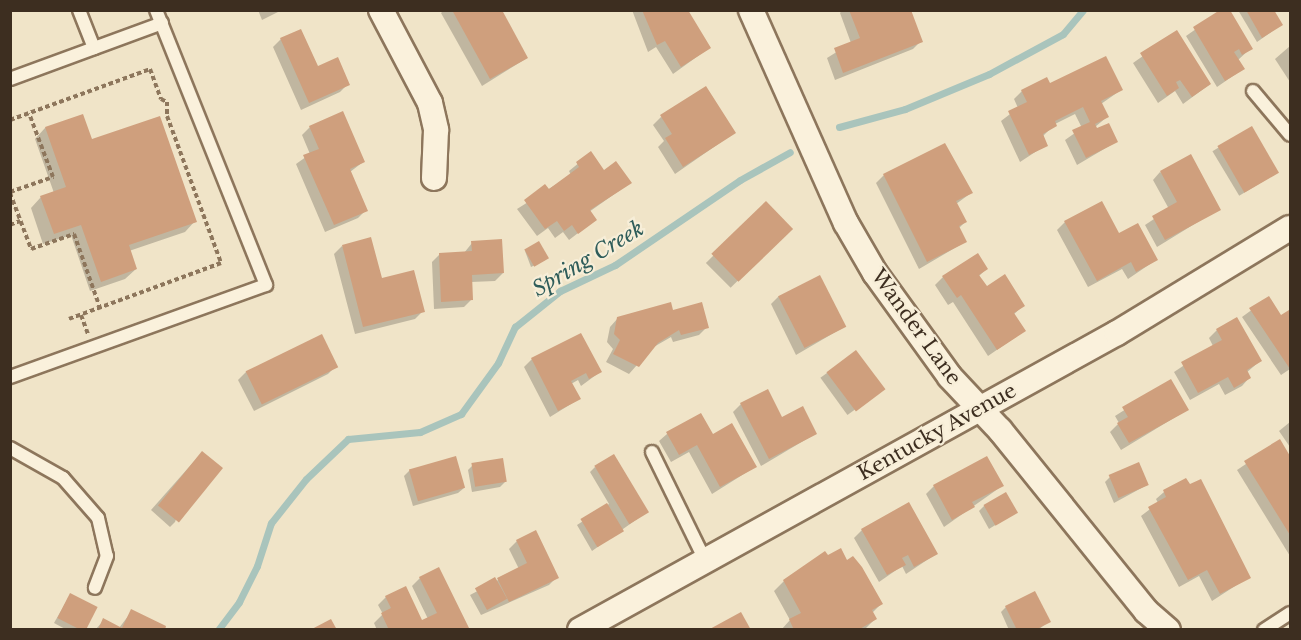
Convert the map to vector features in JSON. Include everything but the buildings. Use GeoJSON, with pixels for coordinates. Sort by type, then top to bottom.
{"type":"FeatureCollection","features":[{"type":"Feature","properties":{"kind":"street"},"geometry":{"type":"LineString","coordinates":[[381,10],[434,117],[434,178]]}},
{"type":"Feature","properties":{"kind":"street","name":"Wander Lane"},"geometry":{"type":"LineString","coordinates":[[751,10],[846,223],[909,322],[977,409],[1000,430],[1146,611],[1168,630]]}},
{"type":"Feature","properties":{"kind":"street","name":"Kentucky Avenue"},"geometry":{"type":"LineString","coordinates":[[580,630],[1117,333],[1290,228]]}},
{"type":"Feature","properties":{"kind":"lane"},"geometry":{"type":"LineString","coordinates":[[79,10],[94,48]]}},
{"type":"Feature","properties":{"kind":"lane"},"geometry":{"type":"LineString","coordinates":[[10,377],[266,285],[156,10]]}},
{"type":"Feature","properties":{"kind":"lane"},"geometry":{"type":"LineString","coordinates":[[10,79],[162,23]]}},
{"type":"Feature","properties":{"kind":"lane"},"geometry":{"type":"LineString","coordinates":[[1253,91],[1290,135]]}},
{"type":"Feature","properties":{"kind":"lane"},"geometry":{"type":"LineString","coordinates":[[10,448],[63,478],[98,518],[107,556],[95,588]]}},
{"type":"Feature","properties":{"kind":"lane"},"geometry":{"type":"LineString","coordinates":[[652,452],[705,560]]}},
{"type":"Feature","properties":{"kind":"lane"},"geometry":{"type":"LineString","coordinates":[[1264,630],[1290,613]]}},
{"type":"Feature","properties":{"kind":"path"},"geometry":{"type":"LineString","coordinates":[[10,120],[150,69],[161,99],[167,102],[167,116],[221,263],[69,319]]}},
{"type":"Feature","properties":{"kind":"path"},"geometry":{"type":"LineString","coordinates":[[29,113],[53,177],[10,193],[20,221],[31,249],[74,234],[100,308]]}},
{"type":"Feature","properties":{"kind":"path"},"geometry":{"type":"LineString","coordinates":[[10,225],[20,221]]}},
{"type":"Feature","properties":{"kind":"waterway","name":"Spring Creek"},"geometry":{"type":"LineString","coordinates":[[839,127],[905,109],[989,74],[1063,34],[1083,10]]}},
{"type":"Feature","properties":{"kind":"waterway","name":"Spring Creek"},"geometry":{"type":"LineString","coordinates":[[218,630],[239,602],[257,566],[271,523],[306,479],[348,439],[420,432],[461,414],[498,363],[515,327],[560,291],[615,265],[740,180],[790,152]]}}]}
